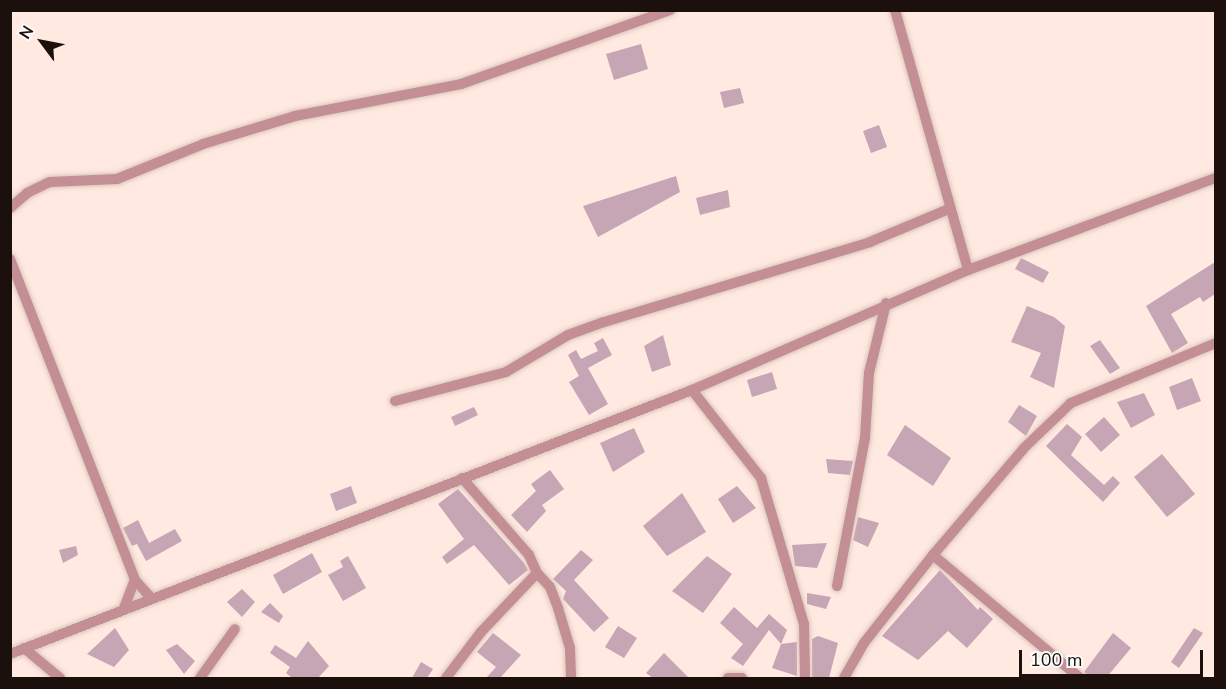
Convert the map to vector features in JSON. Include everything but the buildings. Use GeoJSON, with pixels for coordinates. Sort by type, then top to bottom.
{"type":"FeatureCollection","features":[{"type":"Feature","properties":{"kind":"street"},"geometry":{"type":"LineString","coordinates":[[10,208],[27,193],[50,182],[117,179],[203,144],[295,116],[461,84],[670,10]]}},
{"type":"Feature","properties":{"kind":"street"},"geometry":{"type":"LineString","coordinates":[[895,10],[949,209],[968,270]]}},
{"type":"Feature","properties":{"kind":"street"},"geometry":{"type":"LineString","coordinates":[[10,654],[692,390],[886,303],[968,270],[1215,178]]}},
{"type":"Feature","properties":{"kind":"street"},"geometry":{"type":"LineString","coordinates":[[395,400],[506,372],[568,335],[604,322],[870,242],[949,209]]}},
{"type":"Feature","properties":{"kind":"street"},"geometry":{"type":"LineString","coordinates":[[10,259],[135,580],[151,598]]}},
{"type":"Feature","properties":{"kind":"street"},"geometry":{"type":"LineString","coordinates":[[837,586],[865,438],[869,373],[886,303]]}},
{"type":"Feature","properties":{"kind":"street"},"geometry":{"type":"LineString","coordinates":[[844,678],[864,643],[933,555],[1024,448],[1071,403],[1215,343]]}},
{"type":"Feature","properties":{"kind":"street"},"geometry":{"type":"LineString","coordinates":[[692,390],[762,478],[804,624],[805,678]]}},
{"type":"Feature","properties":{"kind":"street"},"geometry":{"type":"LineString","coordinates":[[462,478],[529,555],[537,573],[556,601],[570,648],[571,678]]}},
{"type":"Feature","properties":{"kind":"street"},"geometry":{"type":"LineString","coordinates":[[933,555],[1080,678]]}},
{"type":"Feature","properties":{"kind":"street"},"geometry":{"type":"LineString","coordinates":[[452,676],[481,632],[537,573]]}},
{"type":"Feature","properties":{"kind":"street"},"geometry":{"type":"LineString","coordinates":[[124,608],[135,580]]}},
{"type":"Feature","properties":{"kind":"street"},"geometry":{"type":"LineString","coordinates":[[200,678],[235,629]]}},
{"type":"Feature","properties":{"kind":"street"},"geometry":{"type":"LineString","coordinates":[[24,648],[60,678]]}},
{"type":"Feature","properties":{"kind":"street"},"geometry":{"type":"LineString","coordinates":[[728,678],[742,678]]}}]}
